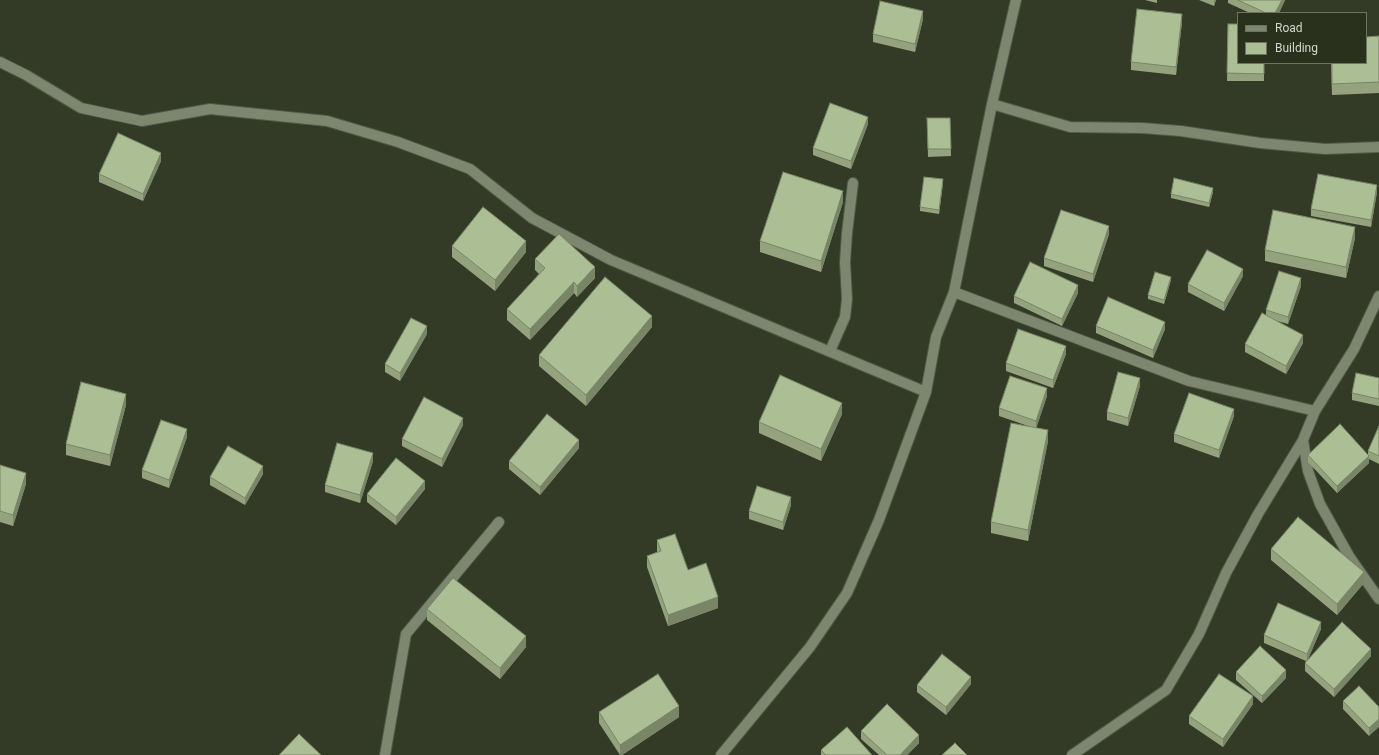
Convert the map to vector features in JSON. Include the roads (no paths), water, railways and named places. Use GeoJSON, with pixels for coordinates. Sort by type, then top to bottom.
{"type":"FeatureCollection","features":[{"type":"Feature","properties":{"kind":"street"},"geometry":{"type":"LineString","coordinates":[[721,755],[810,646],[847,593],[879,520],[926,392],[936,337],[954,292],[992,104],[1016,0]]}},
{"type":"Feature","properties":{"kind":"street"},"geometry":{"type":"LineString","coordinates":[[0,62],[26,75],[81,108],[142,121],[210,109],[326,121],[398,142],[470,169],[532,218],[611,260],[926,392]]}},
{"type":"Feature","properties":{"kind":"street"},"geometry":{"type":"LineString","coordinates":[[992,104],[1070,128],[1142,128],[1181,131],[1260,142],[1325,148],[1379,147]]}},
{"type":"Feature","properties":{"kind":"street"},"geometry":{"type":"LineString","coordinates":[[830,351],[845,317],[847,299],[845,262],[853,183]]}},
{"type":"Feature","properties":{"kind":"street"},"geometry":{"type":"LineString","coordinates":[[954,292],[1189,381],[1315,411]]}},
{"type":"Feature","properties":{"kind":"street"},"geometry":{"type":"LineString","coordinates":[[1072,755],[1166,690],[1199,634],[1226,573],[1258,514],[1303,440],[1315,411],[1354,349],[1379,296]]}},
{"type":"Feature","properties":{"kind":"street"},"geometry":{"type":"LineString","coordinates":[[1303,440],[1308,471],[1320,504],[1350,556],[1379,599]]}},
{"type":"Feature","properties":{"kind":"street"},"geometry":{"type":"LineString","coordinates":[[385,755],[406,634],[499,522]]}}]}
